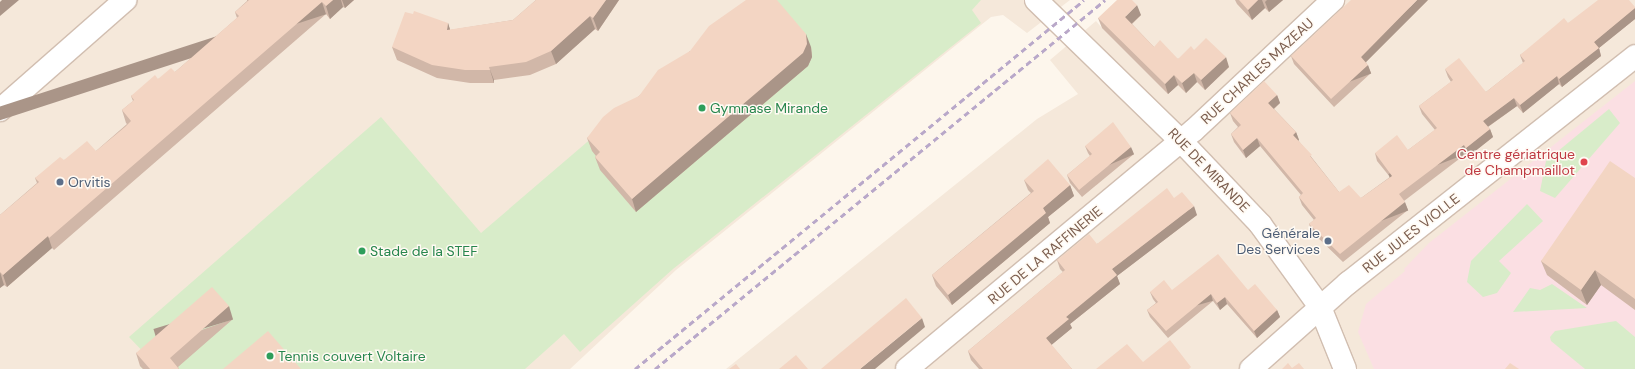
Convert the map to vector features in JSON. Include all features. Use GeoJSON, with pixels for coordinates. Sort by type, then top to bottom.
{"type":"FeatureCollection","features":[{"type":"Feature","properties":{"kind":"street"},"geometry":{"type":"LineString","coordinates":[[0,110],[125,0]]}},
{"type":"Feature","properties":{"kind":"street","name":"RUE DE MIRANDE"},"geometry":{"type":"LineString","coordinates":[[1036,0],[1181,141],[1260,224],[1320,307],[1345,369]]}},
{"type":"Feature","properties":{"kind":"street","name":"RUE CHARLES MAZEAU"},"geometry":{"type":"LineString","coordinates":[[1181,141],[1333,0]]}},
{"type":"Feature","properties":{"kind":"street","name":"RUE JULES VIOLLE"},"geometry":{"type":"LineString","coordinates":[[1251,369],[1320,307],[1635,56]]}},
{"type":"Feature","properties":{"kind":"street","name":"RUE DE LA RAFFINERIE"},"geometry":{"type":"LineString","coordinates":[[907,369],[1181,141]]}},
{"type":"Feature","properties":{"kind":"shaded area"},"geometry":{"type":"Polygon","coordinates":[[[0,0],[1070,0],[1027,33],[1003,15],[991,17],[676,270],[570,369],[0,369],[0,0]]]}},
{"type":"Feature","properties":{"kind":"shaded area"},"geometry":{"type":"Polygon","coordinates":[[[1131,0],[1635,0],[1635,369],[726,369],[1037,119],[1078,94],[1050,60],[1096,21],[1102,28],[1131,0]]]}},
{"type":"Feature","properties":{"kind":"shaded area","name":"Centre gériatrique de Champmaillot"},"geometry":{"type":"Polygon","coordinates":[[[1635,81],[1635,369],[1374,369],[1358,332],[1366,304],[1405,271],[1404,269],[1429,243],[1635,81]]]}},
{"type":"Feature","properties":{"kind":"green space"},"geometry":{"type":"Polygon","coordinates":[[[753,0],[981,0],[972,10],[981,23],[673,269],[580,352],[564,334],[525,369],[143,369],[140,366],[149,358],[129,337],[381,117],[481,233],[753,0]]]}},
{"type":"Feature","properties":{"kind":"green space"},"geometry":{"type":"Polygon","coordinates":[[[1609,109],[1620,123],[1555,198],[1540,191],[1546,161],[1609,109]]]}},
{"type":"Feature","properties":{"kind":"green space"},"geometry":{"type":"Polygon","coordinates":[[[1527,204],[1543,221],[1499,261],[1511,273],[1497,293],[1483,297],[1467,282],[1471,261],[1527,204]]]}},
{"type":"Feature","properties":{"kind":"green space"},"geometry":{"type":"Polygon","coordinates":[[[1552,284],[1587,308],[1513,312],[1530,288],[1540,290],[1552,284]]]}},
{"type":"Feature","properties":{"kind":"green space"},"geometry":{"type":"Polygon","coordinates":[[[1616,321],[1635,337],[1635,369],[1585,369],[1551,341],[1550,337],[1555,331],[1616,321]]]}},
{"type":"Feature","properties":{"kind":"building"},"geometry":{"type":"Polygon","coordinates":[[[249,0],[333,0],[326,6],[322,2],[49,238],[48,236],[3,275],[0,272],[0,215],[39,182],[35,178],[60,157],[64,160],[87,141],[96,151],[125,127],[131,121],[122,110],[134,100],[131,96],[155,75],[158,79],[171,68],[175,72],[239,16],[235,12],[249,0]]]}},
{"type":"Feature","properties":{"kind":"building"},"geometry":{"type":"Polygon","coordinates":[[[536,0],[606,0],[593,18],[590,16],[551,51],[526,62],[489,67],[490,70],[465,70],[432,65],[392,47],[405,12],[413,14],[414,11],[448,23],[447,30],[513,20],[536,0]]]}},
{"type":"Feature","properties":{"kind":"building","name":"Gymnase Mirande"},"geometry":{"type":"Polygon","coordinates":[[[746,0],[777,0],[806,34],[807,44],[803,53],[632,199],[595,157],[600,152],[587,138],[603,117],[614,108],[639,96],[658,70],[690,51],[709,26],[746,0]]]}},
{"type":"Feature","properties":{"kind":"building"},"geometry":{"type":"Polygon","coordinates":[[[1117,0],[1132,0],[1137,5],[1125,17],[1154,47],[1160,40],[1178,59],[1191,46],[1194,50],[1206,38],[1226,57],[1201,80],[1194,73],[1182,83],[1174,75],[1165,84],[1098,18],[1117,0]]]}},
{"type":"Feature","properties":{"kind":"building"},"geometry":{"type":"Polygon","coordinates":[[[1239,0],[1258,0],[1248,10],[1239,0]]]}},
{"type":"Feature","properties":{"kind":"building"},"geometry":{"type":"Polygon","coordinates":[[[1351,0],[1417,0],[1361,57],[1368,65],[1331,99],[1291,56],[1351,0]]]}},
{"type":"Feature","properties":{"kind":"building"},"geometry":{"type":"Polygon","coordinates":[[[1598,0],[1629,0],[1635,8],[1594,42],[1599,48],[1559,79],[1557,76],[1520,105],[1514,98],[1483,121],[1490,129],[1466,148],[1464,145],[1399,194],[1405,202],[1340,254],[1309,224],[1316,218],[1299,197],[1303,193],[1257,138],[1243,150],[1231,134],[1241,125],[1230,113],[1264,81],[1277,95],[1268,103],[1296,132],[1293,135],[1312,155],[1310,156],[1339,192],[1349,185],[1361,198],[1392,176],[1375,153],[1397,135],[1408,150],[1437,128],[1419,106],[1453,80],[1445,69],[1459,58],[1486,92],[1525,61],[1520,55],[1564,18],[1568,23],[1598,0]]]}},
{"type":"Feature","properties":{"kind":"building"},"geometry":{"type":"Polygon","coordinates":[[[1113,122],[1131,147],[1079,190],[1067,175],[1092,154],[1085,146],[1113,122]]]}},
{"type":"Feature","properties":{"kind":"building"},"geometry":{"type":"Polygon","coordinates":[[[1048,159],[1070,185],[1043,208],[1046,213],[948,295],[932,275],[1034,191],[1024,180],[1048,159]]]}},
{"type":"Feature","properties":{"kind":"building"},"geometry":{"type":"Polygon","coordinates":[[[1610,161],[1635,178],[1635,299],[1595,270],[1581,290],[1541,261],[1610,161]]]}},
{"type":"Feature","properties":{"kind":"building"},"geometry":{"type":"Polygon","coordinates":[[[1167,188],[1174,198],[1182,192],[1194,206],[1112,269],[1117,275],[1066,317],[1069,319],[1046,338],[1072,369],[983,369],[968,351],[1065,270],[1057,260],[1089,234],[1097,244],[1167,188]]]}},
{"type":"Feature","properties":{"kind":"building"},"geometry":{"type":"Polygon","coordinates":[[[1218,254],[1248,290],[1255,284],[1277,310],[1254,331],[1225,297],[1217,303],[1211,294],[1166,331],[1147,310],[1158,302],[1150,292],[1164,280],[1172,290],[1218,254]]]}},
{"type":"Feature","properties":{"kind":"building"},"geometry":{"type":"Polygon","coordinates":[[[212,287],[229,306],[170,358],[179,369],[150,369],[136,353],[212,287]]]}},
{"type":"Feature","properties":{"kind":"building"},"geometry":{"type":"Polygon","coordinates":[[[906,298],[922,318],[860,369],[821,369],[906,298]]]}},
{"type":"Feature","properties":{"kind":"building"},"geometry":{"type":"Polygon","coordinates":[[[268,331],[301,369],[223,369],[268,331]]]}},
{"type":"Feature","properties":{"kind":"building"},"geometry":{"type":"Polygon","coordinates":[[[1170,340],[1191,367],[1189,369],[1096,369],[1127,344],[1143,362],[1170,340]]]}},
{"type":"Feature","properties":{"kind":"building"},"geometry":{"type":"Polygon","coordinates":[[[796,355],[808,369],[779,369],[796,355]]]}},
{"type":"Feature","properties":{"kind":"building"},"geometry":{"type":"Polygon","coordinates":[[[1288,363],[1292,368],[1299,363],[1304,369],[1282,369],[1288,363]]]}},
{"type":"Feature","properties":{"kind":"building"},"geometry":{"type":"Polygon","coordinates":[[[1510,363],[1519,369],[1505,369],[1510,363]]]}},
{"type":"Feature","properties":{"kind":"building"},"geometry":{"type":"Polygon","coordinates":[[[736,364],[740,369],[729,369],[736,364]]]}},
{"type":"Feature","properties":{"kind":"railway"},"geometry":{"type":"LineString","coordinates":[[635,369],[1084,0]]}},
{"type":"Feature","properties":{"kind":"railway"},"geometry":{"type":"LineString","coordinates":[[655,369],[1105,0]]}},
{"type":"Feature","properties":{"kind":"place","name":"Gymnase Mirande"},"geometry":{"type":"Point","coordinates":[702,108]}},
{"type":"Feature","properties":{"kind":"place","name":"Centre gériatrique de Champmaillot"},"geometry":{"type":"Point","coordinates":[1584,162]}},
{"type":"Feature","properties":{"kind":"place","name":"Orvitis"},"geometry":{"type":"Point","coordinates":[60,182]}},
{"type":"Feature","properties":{"kind":"place","name":"Générale Des Services"},"geometry":{"type":"Point","coordinates":[1328,241]}},
{"type":"Feature","properties":{"kind":"place","name":"Stade de la STEF"},"geometry":{"type":"Point","coordinates":[362,251]}},
{"type":"Feature","properties":{"kind":"place","name":"Tennis couvert Voltaire"},"geometry":{"type":"Point","coordinates":[270,356]}}]}
